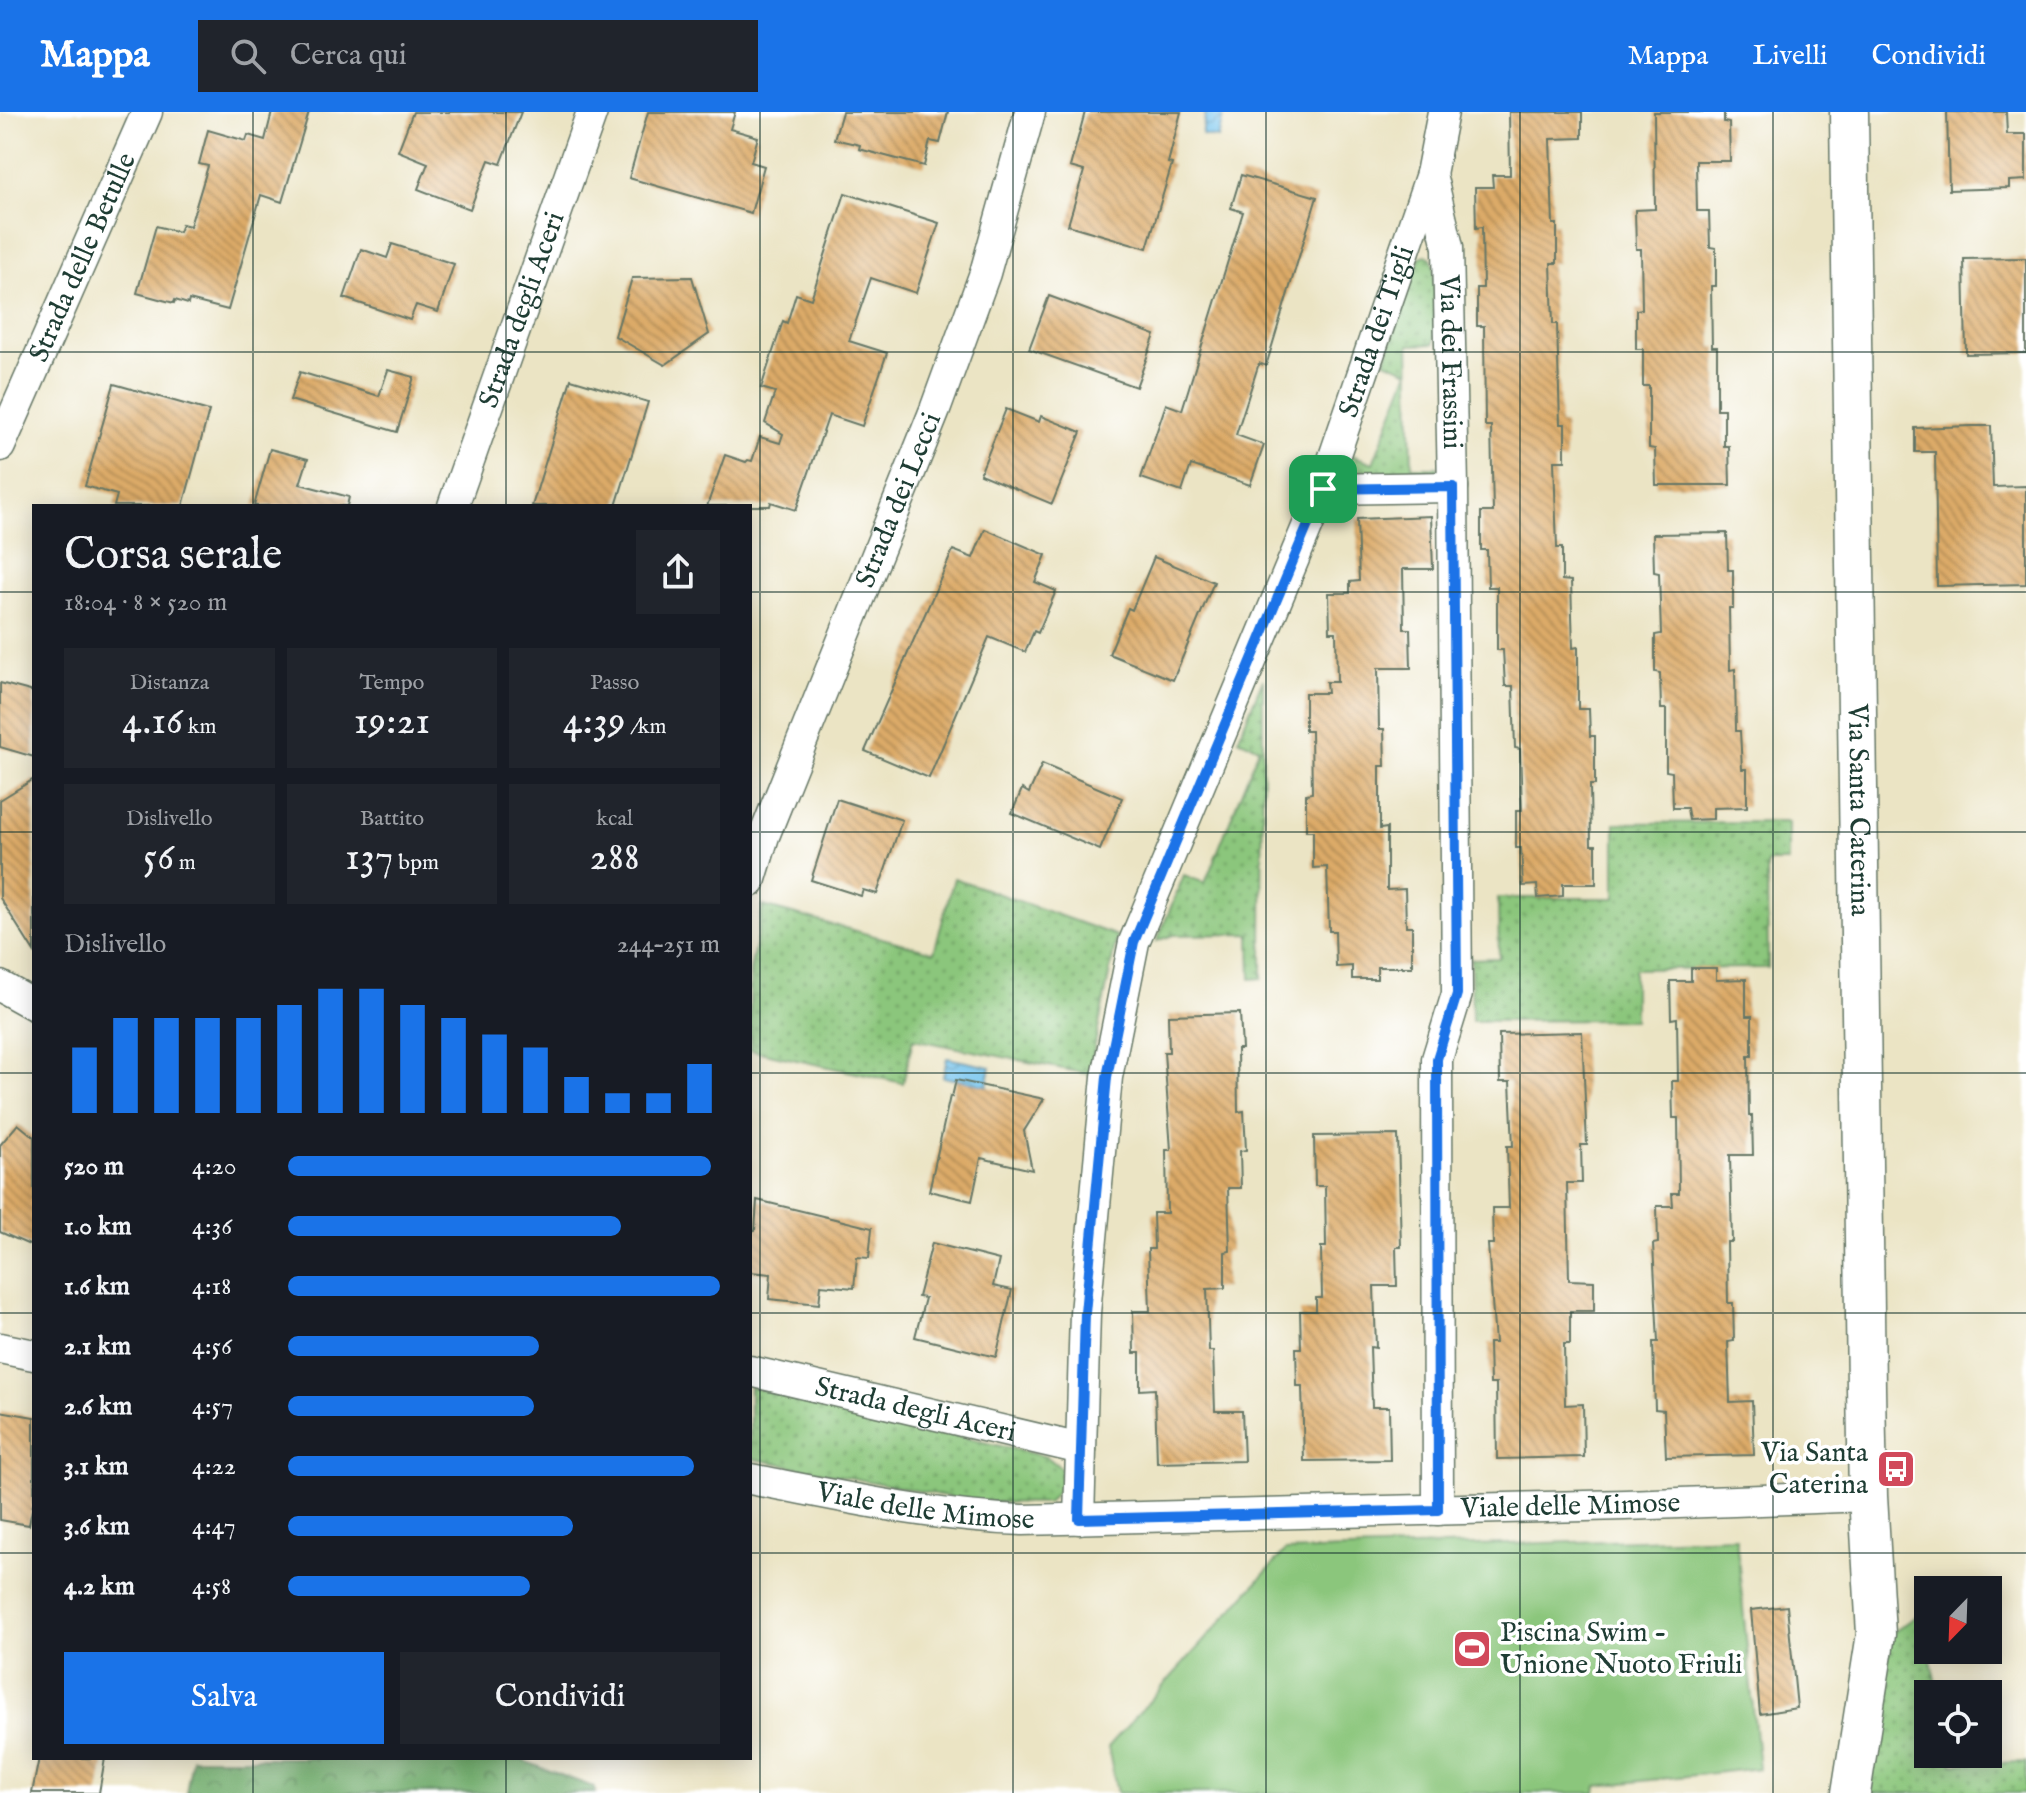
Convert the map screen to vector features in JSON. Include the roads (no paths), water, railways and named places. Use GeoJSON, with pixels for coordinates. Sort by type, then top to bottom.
{"type":"FeatureCollection","features":[{"type":"Feature","properties":{"kind":"street","name":"Strada delle Betulle"},"geometry":{"type":"LineString","coordinates":[[0,446],[147,112]]}},
{"type":"Feature","properties":{"kind":"street","name":"Strada degli Aceri"},"geometry":{"type":"LineString","coordinates":[[454,504],[592,112]]}},
{"type":"Feature","properties":{"kind":"street","name":"Strada dei Lecci"},"geometry":{"type":"LineString","coordinates":[[752,875],[764,836],[935,410],[985,273],[1030,112]]}},
{"type":"Feature","properties":{"kind":"street","name":"Strada dei Tigli"},"geometry":{"type":"LineString","coordinates":[[1079,1519],[1085,1313],[1107,1077],[1134,942],[1323,489],[1431,174],[1443,112]]}},
{"type":"Feature","properties":{"kind":"street","name":"Via Santa Caterina"},"geometry":{"type":"LineString","coordinates":[[1849,112],[1868,1496],[1876,1634],[1851,1793]]}},
{"type":"Feature","properties":{"kind":"street","name":"Via dei Frassini"},"geometry":{"type":"LineString","coordinates":[[1431,174],[1448,247],[1457,994],[1437,1059],[1438,1510]]}},
{"type":"Feature","properties":{"kind":"street"},"geometry":{"type":"LineString","coordinates":[[1323,489],[1453,487]]}},
{"type":"Feature","properties":{"kind":"street"},"geometry":{"type":"LineString","coordinates":[[0,986],[32,1004]]}},
{"type":"Feature","properties":{"kind":"street"},"geometry":{"type":"LineString","coordinates":[[0,1348],[32,1355]]}},
{"type":"Feature","properties":{"kind":"street","name":"Strada degli Aceri"},"geometry":{"type":"LineString","coordinates":[[752,1371],[1081,1449]]}},
{"type":"Feature","properties":{"kind":"street","name":"Viale delle Mimose"},"geometry":{"type":"LineString","coordinates":[[752,1479],[925,1512],[976,1518],[1079,1519],[1868,1496]]}},
{"type":"Feature","properties":{"kind":"water"},"geometry":{"type":"Polygon","coordinates":[[[1206,112],[1224,112],[1218,138],[1202,135],[1206,112]]]}},
{"type":"Feature","properties":{"kind":"water"},"geometry":{"type":"Polygon","coordinates":[[[947,1058],[991,1067],[987,1086],[943,1077],[947,1058]]]}},
{"type":"Feature","properties":{"kind":"place","name":"Via Santa Caterina"},"geometry":{"type":"Point","coordinates":[1896,1469]}},
{"type":"Feature","properties":{"kind":"place","name":"Piscina Swim - Unione Nuoto Friuli"},"geometry":{"type":"Point","coordinates":[1472,1649]}}]}
